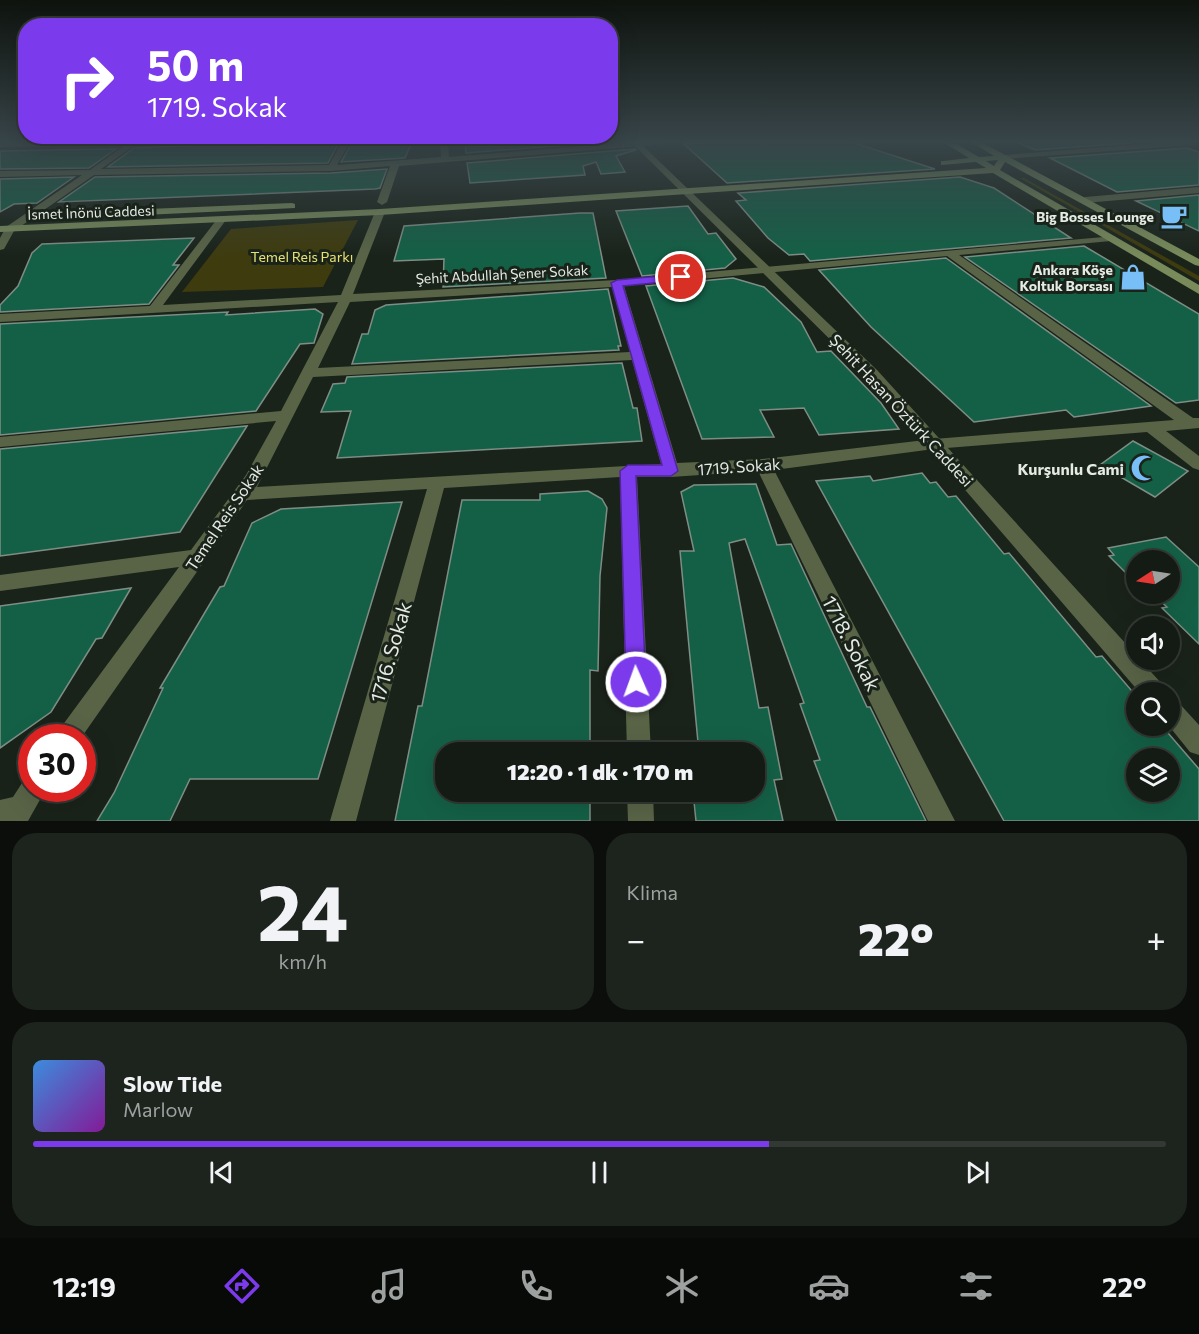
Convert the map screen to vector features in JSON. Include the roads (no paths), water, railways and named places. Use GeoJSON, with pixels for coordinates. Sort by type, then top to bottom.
{"type":"FeatureCollection","features":[{"type":"Feature","properties":{"kind":"main road","name":"İsmet İnönü Caddesi"},"geometry":{"type":"LineString","coordinates":[[5,229],[221,220],[746,180]]}},
{"type":"Feature","properties":{"kind":"main road","name":"İsmet İnönü Caddesi"},"geometry":{"type":"LineString","coordinates":[[681,186],[793,180]]}},
{"type":"Feature","properties":{"kind":"main road"},"geometry":{"type":"LineString","coordinates":[[1013,180],[1199,290]]}},
{"type":"Feature","properties":{"kind":"main road"},"geometry":{"type":"LineString","coordinates":[[1048,180],[1197,260]]}},
{"type":"Feature","properties":{"kind":"main road","name":"İsmet İnönü Caddesi"},"geometry":{"type":"LineString","coordinates":[[0,219],[381,207]]}},
{"type":"Feature","properties":{"kind":"street"},"geometry":{"type":"LineString","coordinates":[[0,247],[5,229],[25,218],[78,180]]}},
{"type":"Feature","properties":{"kind":"street","name":"Temel Reis Sokak"},"geometry":{"type":"LineString","coordinates":[[76,724],[254,479],[346,297],[390,180]]}},
{"type":"Feature","properties":{"kind":"street","name":"Şehit Hasan Öztürk Caddesi"},"geometry":{"type":"LineString","coordinates":[[675,180],[872,373],[1145,682]]}},
{"type":"Feature","properties":{"kind":"street"},"geometry":{"type":"LineString","coordinates":[[1085,200],[1199,190]]}},
{"type":"Feature","properties":{"kind":"street"},"geometry":{"type":"LineString","coordinates":[[154,309],[221,220]]}},
{"type":"Feature","properties":{"kind":"street","name":"Şehit Abdullah Şener Sokak"},"geometry":{"type":"LineString","coordinates":[[0,318],[617,283],[1111,238]]}},
{"type":"Feature","properties":{"kind":"street"},"geometry":{"type":"LineString","coordinates":[[949,253],[1195,424]]}},
{"type":"Feature","properties":{"kind":"street"},"geometry":{"type":"LineString","coordinates":[[617,283],[671,471]]}},
{"type":"Feature","properties":{"kind":"street"},"geometry":{"type":"LineString","coordinates":[[309,373],[638,356]]}},
{"type":"Feature","properties":{"kind":"street"},"geometry":{"type":"LineString","coordinates":[[0,442],[287,415]]}},
{"type":"Feature","properties":{"kind":"street","name":"1719. Sokak"},"geometry":{"type":"LineString","coordinates":[[243,494],[763,465],[934,444],[1195,424]]}},
{"type":"Feature","properties":{"kind":"street"},"geometry":{"type":"LineString","coordinates":[[1152,428],[1199,464]]}},
{"type":"Feature","properties":{"kind":"street","name":"1718. Sokak"},"geometry":{"type":"LineString","coordinates":[[763,465],[942,821]]}},
{"type":"Feature","properties":{"kind":"street"},"geometry":{"type":"LineString","coordinates":[[628,471],[639,742]]}},
{"type":"Feature","properties":{"kind":"street","name":"1716. Sokak"},"geometry":{"type":"LineString","coordinates":[[344,821],[437,484]]}},
{"type":"Feature","properties":{"kind":"street"},"geometry":{"type":"LineString","coordinates":[[0,583],[197,557]]}},
{"type":"Feature","properties":{"kind":"street"},"geometry":{"type":"LineString","coordinates":[[1180,721],[1199,743]]}},
{"type":"Feature","properties":{"kind":"street"},"geometry":{"type":"LineString","coordinates":[[640,802],[641,821]]}},
{"type":"Feature","properties":{"kind":"place","name":"Big Bosses Lounge"},"geometry":{"type":"Point","coordinates":[1174,216]}},
{"type":"Feature","properties":{"kind":"place","name":"Ankara Köşe Koltuk Borsası"},"geometry":{"type":"Point","coordinates":[1133,277]}},
{"type":"Feature","properties":{"kind":"place","name":"Kurşunlu Cami"},"geometry":{"type":"Point","coordinates":[1144,468]}},
{"type":"Feature","properties":{"kind":"park label","name":"Temel Reis Parkı"},"geometry":{"type":"Point","coordinates":[302,256]}}]}
